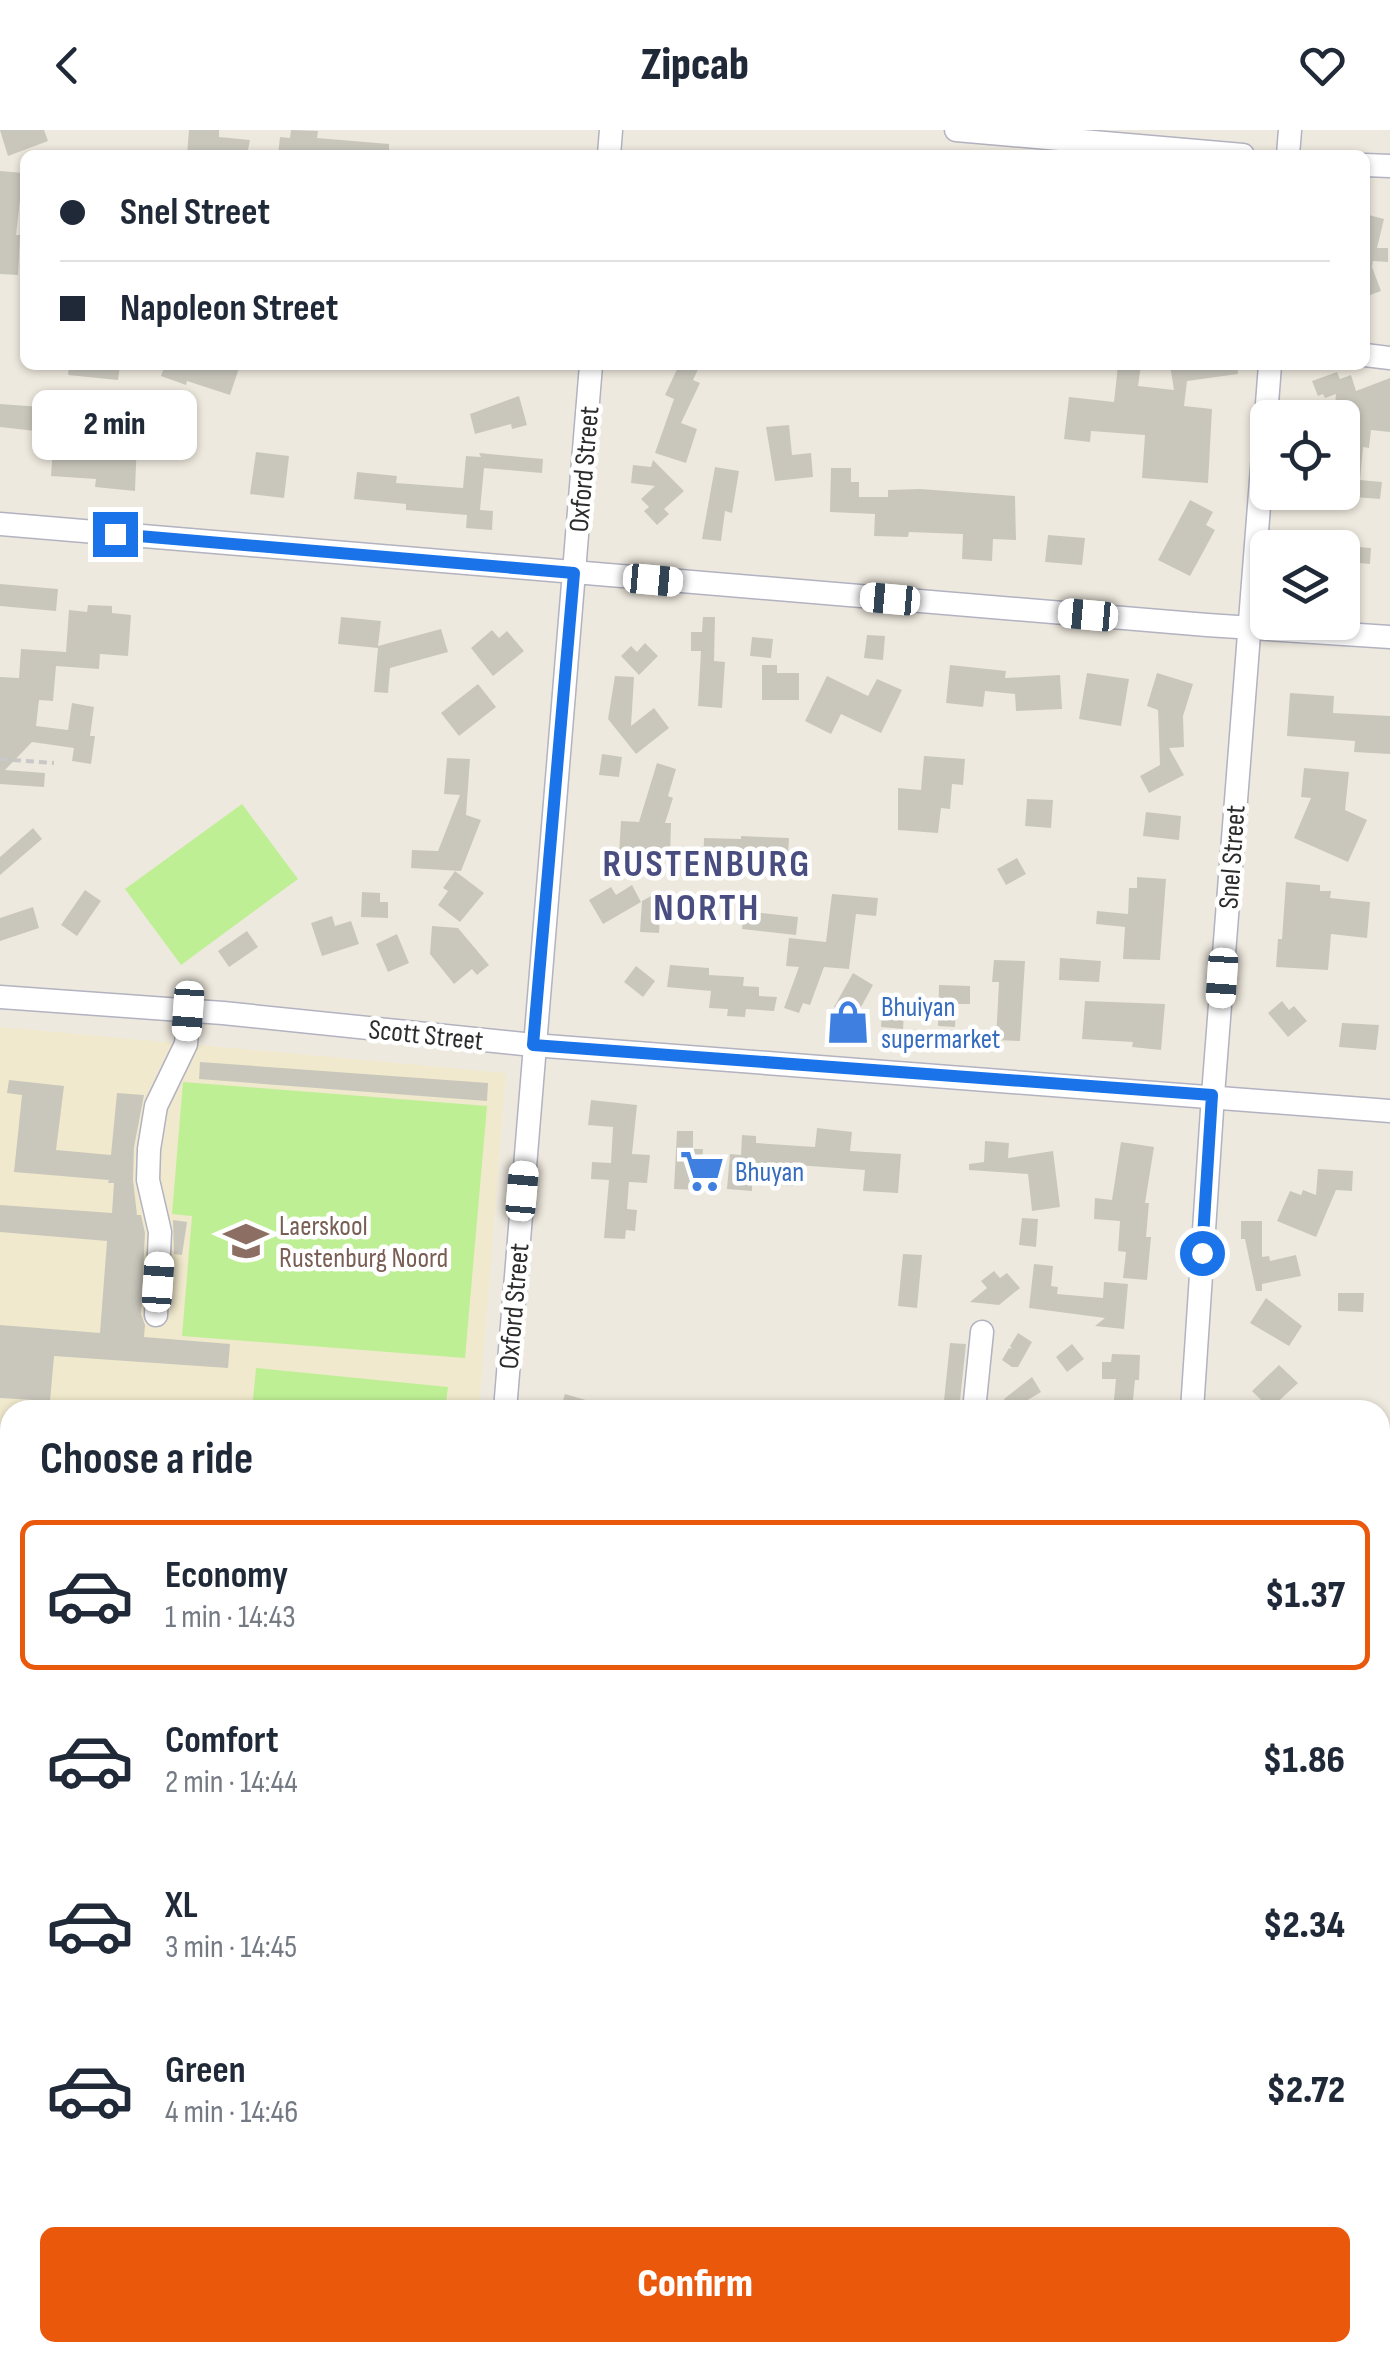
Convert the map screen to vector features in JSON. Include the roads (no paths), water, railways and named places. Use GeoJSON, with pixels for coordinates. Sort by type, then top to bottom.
{"type":"FeatureCollection","features":[{"type":"Feature","properties":{"kind":"street"},"geometry":{"type":"LineString","coordinates":[[956,130],[1186,150]]}},
{"type":"Feature","properties":{"kind":"street","name":"Oxford Street"},"geometry":{"type":"LineString","coordinates":[[505,1400],[592,370]]}},
{"type":"Feature","properties":{"kind":"street","name":"Snel Street"},"geometry":{"type":"LineString","coordinates":[[1193,1400],[1212,1095],[1270,370]]}},
{"type":"Feature","properties":{"kind":"street"},"geometry":{"type":"LineString","coordinates":[[0,524],[1390,637]]}},
{"type":"Feature","properties":{"kind":"street","name":"Scott Street"},"geometry":{"type":"LineString","coordinates":[[0,996],[533,1045],[1390,1111]]}},
{"type":"Feature","properties":{"kind":"street"},"geometry":{"type":"LineString","coordinates":[[156,1315],[160,1232],[148,1180],[149,1149],[156,1106],[186,1044],[188,1011]]}},
{"type":"Feature","properties":{"kind":"street"},"geometry":{"type":"LineString","coordinates":[[975,1400],[982,1332]]}},
{"type":"Feature","properties":{"kind":"place","name":"Bhuiyan supermarket"},"geometry":{"type":"Point","coordinates":[848,1022]}},
{"type":"Feature","properties":{"kind":"place","name":"Bhuyan"},"geometry":{"type":"Point","coordinates":[702,1171]}},
{"type":"Feature","properties":{"kind":"place","name":"Laerskool Rustenburg Noord"},"geometry":{"type":"Point","coordinates":[246,1241]}},
{"type":"Feature","properties":{"kind":"district","name":"RUSTENBURG NORTH"},"geometry":{"type":"Point","coordinates":[707,884]}}]}
